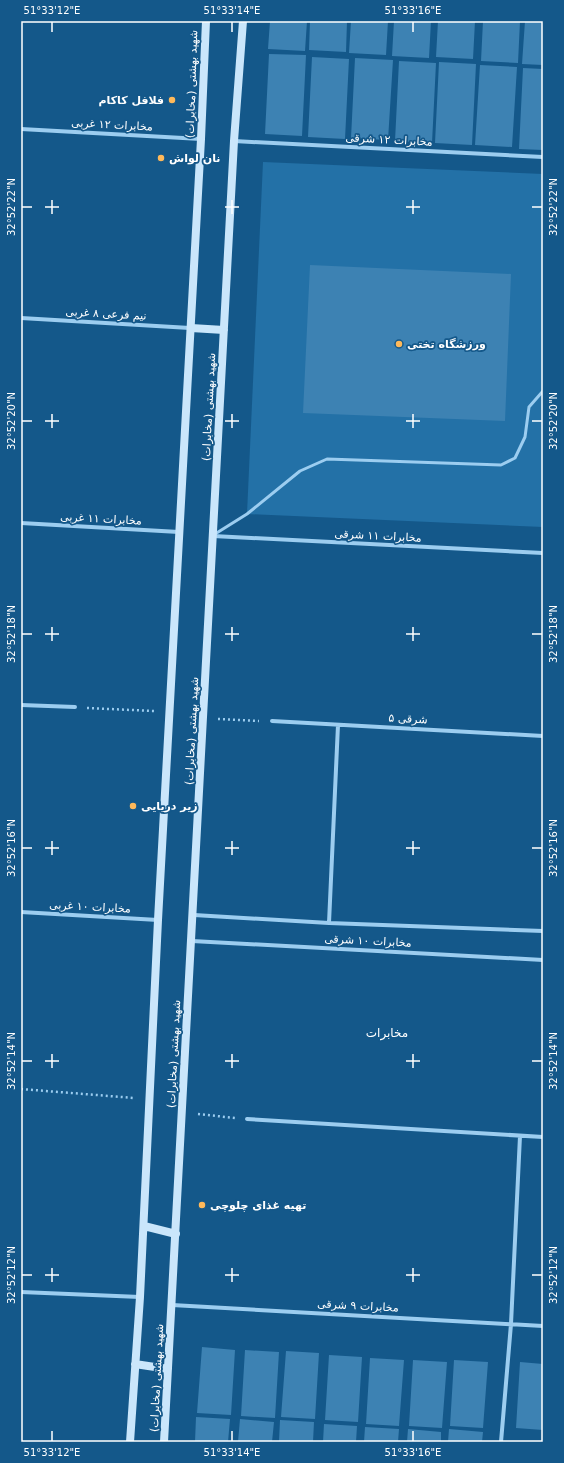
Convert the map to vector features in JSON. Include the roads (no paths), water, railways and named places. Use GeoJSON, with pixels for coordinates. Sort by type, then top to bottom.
{"type":"FeatureCollection","features":[{"type":"Feature","properties":{"kind":"main road","name":"شهید بهشتی (مخابرات)"},"geometry":{"type":"LineString","coordinates":[[130,1442],[144,1226],[158,920],[191,328],[206,21]]}},
{"type":"Feature","properties":{"kind":"main road","name":"شهید بهشتی (مخابرات)"},"geometry":{"type":"LineString","coordinates":[[164,1442],[194,915],[234,141],[243,21]]}},
{"type":"Feature","properties":{"kind":"main road"},"geometry":{"type":"LineString","coordinates":[[191,328],[224,330]]}},
{"type":"Feature","properties":{"kind":"main road"},"geometry":{"type":"LineString","coordinates":[[144,1226],[176,1234]]}},
{"type":"Feature","properties":{"kind":"main road"},"geometry":{"type":"LineString","coordinates":[[135,1364],[168,1369]]}},
{"type":"Feature","properties":{"kind":"street","name":"مخابرات ۱۲ غربی"},"geometry":{"type":"LineString","coordinates":[[21,130],[201,139]]}},
{"type":"Feature","properties":{"kind":"street","name":"مخابرات ۱۲ شرقی"},"geometry":{"type":"LineString","coordinates":[[234,141],[543,158]]}},
{"type":"Feature","properties":{"kind":"street","name":"نیم فرعی ۸ غربی"},"geometry":{"type":"LineString","coordinates":[[21,318],[191,328]]}},
{"type":"Feature","properties":{"kind":"street","name":"مخابرات ۱۱ غربی"},"geometry":{"type":"LineString","coordinates":[[21,523],[180,532]]}},
{"type":"Feature","properties":{"kind":"street","name":"مخابرات ۱۱ شرقی"},"geometry":{"type":"LineString","coordinates":[[213,536],[543,553]]}},
{"type":"Feature","properties":{"kind":"street"},"geometry":{"type":"LineString","coordinates":[[21,705],[75,707]]}},
{"type":"Feature","properties":{"kind":"street","name":"شرقی ۵"},"geometry":{"type":"LineString","coordinates":[[272,721],[543,736]]}},
{"type":"Feature","properties":{"kind":"street"},"geometry":{"type":"LineString","coordinates":[[329,923],[338,725]]}},
{"type":"Feature","properties":{"kind":"street","name":"مخابرات ۱۰ غربی"},"geometry":{"type":"LineString","coordinates":[[21,912],[158,920]]}},
{"type":"Feature","properties":{"kind":"street","name":"مخابرات ۱۰ شرقی"},"geometry":{"type":"LineString","coordinates":[[194,915],[329,923],[543,931]]}},
{"type":"Feature","properties":{"kind":"street","name":"مخابرات ۱۰ شرقی"},"geometry":{"type":"LineString","coordinates":[[192,941],[543,960]]}},
{"type":"Feature","properties":{"kind":"street"},"geometry":{"type":"LineString","coordinates":[[247,1120],[543,1137]]}},
{"type":"Feature","properties":{"kind":"street"},"geometry":{"type":"LineString","coordinates":[[501,1442],[511,1324],[520,1136]]}},
{"type":"Feature","properties":{"kind":"street"},"geometry":{"type":"LineString","coordinates":[[21,1292],[140,1298]]}},
{"type":"Feature","properties":{"kind":"street","name":"مخابرات ۹ شرقی"},"geometry":{"type":"LineString","coordinates":[[172,1305],[543,1326]]}},
{"type":"Feature","properties":{"kind":"lane"},"geometry":{"type":"LineString","coordinates":[[213,536],[247,514],[300,471],[327,459],[501,465],[515,458],[525,437],[529,407],[543,391]]}},
{"type":"Feature","properties":{"kind":"place","name":"فلافل کاکام"},"geometry":{"type":"Point","coordinates":[172,100]}},
{"type":"Feature","properties":{"kind":"place","name":"نان لواش"},"geometry":{"type":"Point","coordinates":[161,158]}},
{"type":"Feature","properties":{"kind":"place","name":"ورزشگاه تختی"},"geometry":{"type":"Point","coordinates":[399,344]}},
{"type":"Feature","properties":{"kind":"place","name":"زیر دریایی"},"geometry":{"type":"Point","coordinates":[133,806]}},
{"type":"Feature","properties":{"kind":"place","name":"تهیه غذای چلوچی"},"geometry":{"type":"Point","coordinates":[202,1205]}},
{"type":"Feature","properties":{"kind":"district","name":"مخابرات"},"geometry":{"type":"Point","coordinates":[387,1033]}}]}
